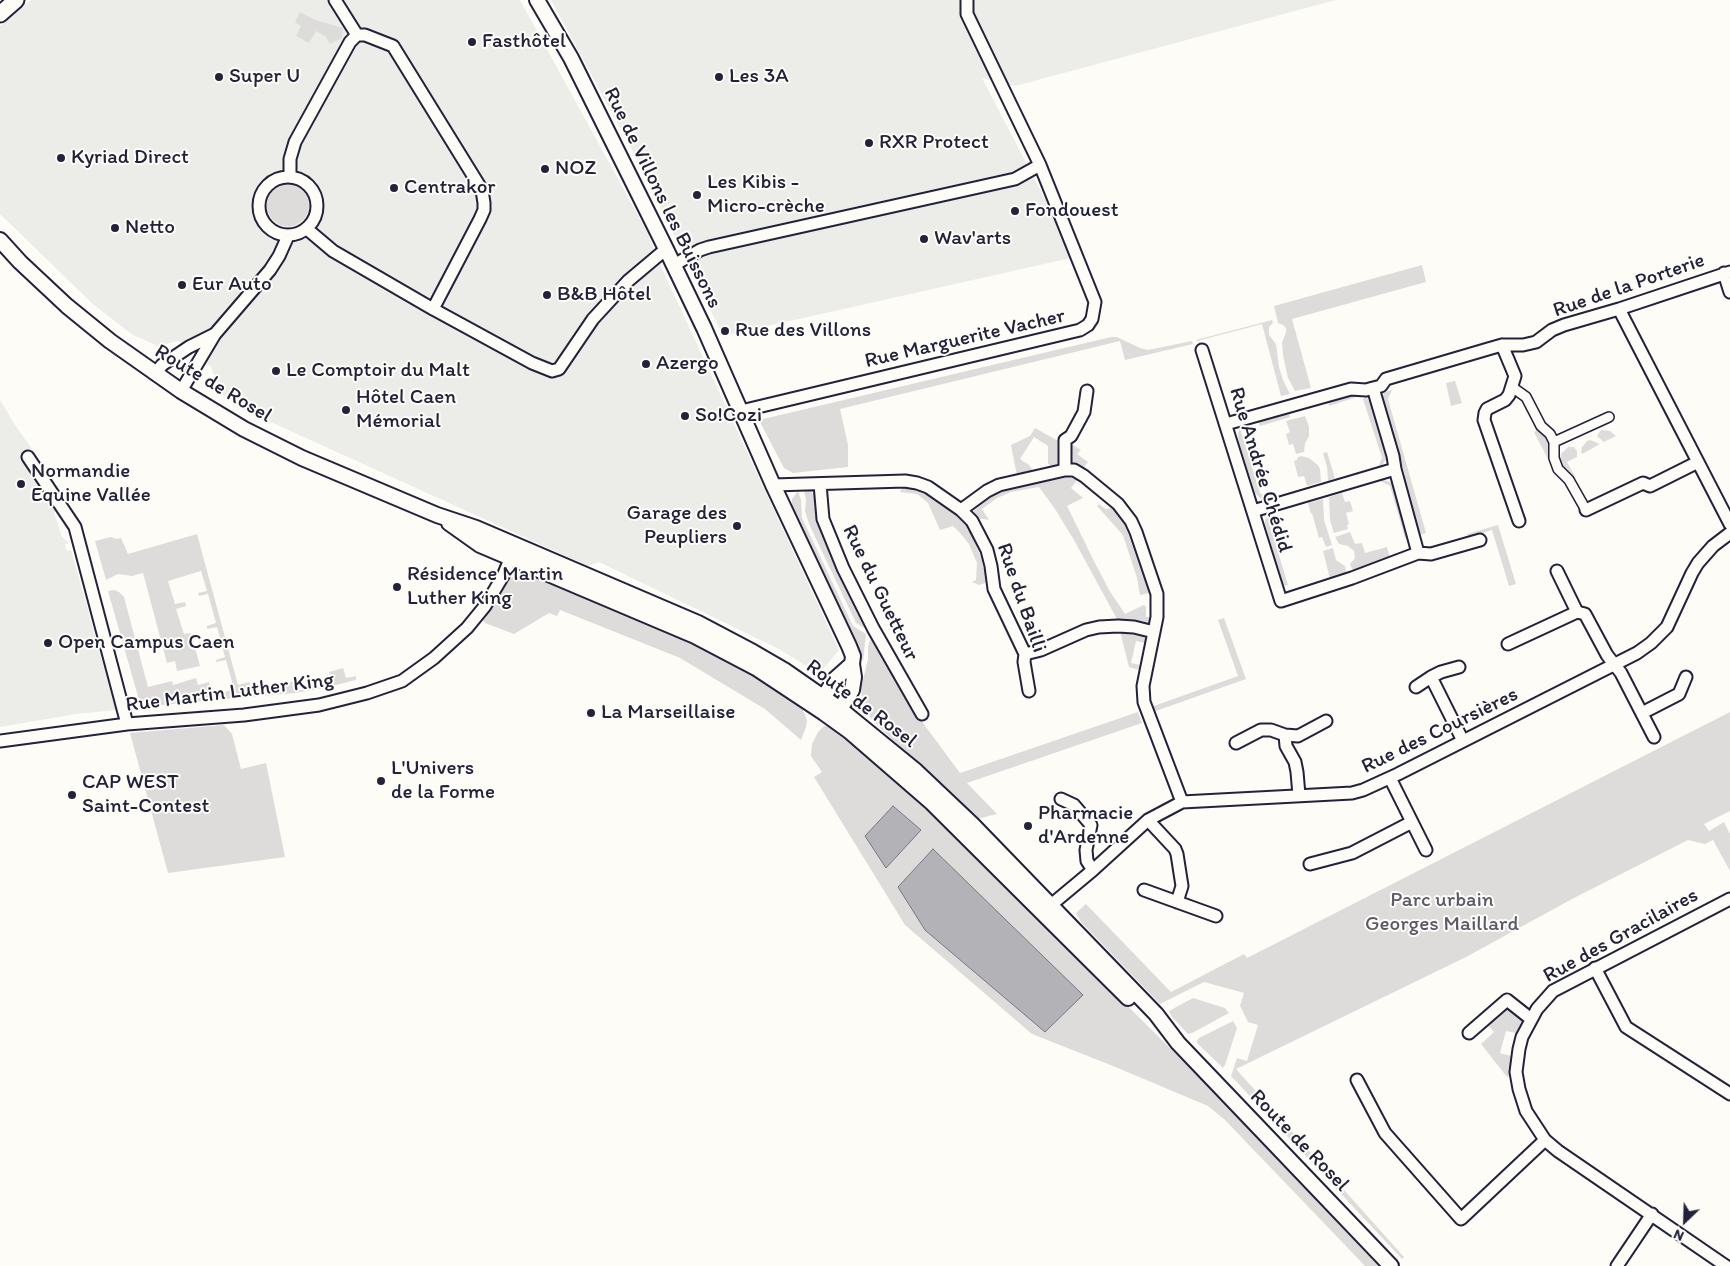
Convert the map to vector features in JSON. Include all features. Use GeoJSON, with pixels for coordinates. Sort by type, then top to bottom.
{"type":"FeatureCollection","features":[{"type":"Feature","properties":{"kind":"main road"},"geometry":{"type":"LineString","coordinates":[[0,14],[16,0]]}},
{"type":"Feature","properties":{"kind":"street"},"geometry":{"type":"LineString","coordinates":[[335,0],[357,35]]}},
{"type":"Feature","properties":{"kind":"street","name":"Rue de Villons les Buissons"},"geometry":{"type":"LineString","coordinates":[[537,0],[571,58],[674,265],[773,485],[849,646],[854,677],[852,690],[840,709]]}},
{"type":"Feature","properties":{"kind":"street","name":"Rue Marguerite Vacher"},"geometry":{"type":"LineString","coordinates":[[741,411],[1080,330],[1088,325],[1092,319],[1095,302],[1040,165],[967,14],[966,0]]}},
{"type":"Feature","properties":{"kind":"street"},"geometry":{"type":"LineString","coordinates":[[290,176],[290,159],[294,142],[350,42],[357,35],[365,35],[392,46],[482,190],[484,210],[433,309]]}},
{"type":"Feature","properties":{"kind":"street"},"geometry":{"type":"LineString","coordinates":[[674,265],[709,247],[1015,179],[1040,165]]}},
{"type":"Feature","properties":{"kind":"street"},"geometry":{"type":"LineString","coordinates":[[290,176],[305,182],[312,189],[317,198],[318,208],[316,218],[307,229],[288,236],[274,232],[268,227],[261,216],[259,202],[265,187],[272,181],[290,176]]}},
{"type":"Feature","properties":{"kind":"street"},"geometry":{"type":"LineString","coordinates":[[307,229],[333,251],[433,309],[538,366],[552,370],[560,369],[593,319],[628,281],[666,249]]}},
{"type":"Feature","properties":{"kind":"street"},"geometry":{"type":"LineString","coordinates":[[181,391],[215,334],[270,270],[288,236]]}},
{"type":"Feature","properties":{"kind":"street","name":"Route de Rosel"},"geometry":{"type":"LineString","coordinates":[[0,240],[20,262],[67,306],[110,341],[155,374],[244,429],[302,458],[437,515],[480,545],[513,552],[698,623],[753,652],[824,697],[916,772],[973,825],[1046,909]]}},
{"type":"Feature","properties":{"kind":"street"},"geometry":{"type":"LineString","coordinates":[[1727,272],[1730,292]]}},
{"type":"Feature","properties":{"kind":"street","name":"Rue de la Porterie"},"geometry":{"type":"LineString","coordinates":[[1226,424],[1351,389],[1366,390],[1381,386],[1386,379],[1502,345],[1523,345],[1536,342],[1552,330],[1564,325],[1619,309],[1727,272]]}},
{"type":"Feature","properties":{"kind":"street"},"geometry":{"type":"LineString","coordinates":[[1619,309],[1730,524]]}},
{"type":"Feature","properties":{"kind":"street"},"geometry":{"type":"LineString","coordinates":[[155,374],[162,365],[189,347],[215,334]]}},
{"type":"Feature","properties":{"kind":"street"},"geometry":{"type":"LineString","coordinates":[[1502,345],[1515,376],[1505,400],[1487,409],[1484,413],[1484,420],[1519,521]]}},
{"type":"Feature","properties":{"kind":"street","name":"Rue Andrée Chédid"},"geometry":{"type":"LineString","coordinates":[[1202,350],[1281,600],[1352,578],[1418,553]]}},
{"type":"Feature","properties":{"kind":"street"},"geometry":{"type":"LineString","coordinates":[[1512,387],[1526,397],[1541,426],[1550,434],[1554,442],[1554,458],[1558,469],[1569,480],[1586,510],[1643,483],[1650,486],[1698,462]]}},
{"type":"Feature","properties":{"kind":"street"},"geometry":{"type":"LineString","coordinates":[[1373,388],[1418,553],[1431,554],[1480,540]]}},
{"type":"Feature","properties":{"kind":"street"},"geometry":{"type":"LineString","coordinates":[[1066,470],[1064,440],[1071,436],[1084,412],[1087,391]]}},
{"type":"Feature","properties":{"kind":"street"},"geometry":{"type":"LineString","coordinates":[[1554,442],[1609,417]]}},
{"type":"Feature","properties":{"kind":"street"},"geometry":{"type":"LineString","coordinates":[[28,457],[75,527],[126,724]]}},
{"type":"Feature","properties":{"kind":"street"},"geometry":{"type":"LineString","coordinates":[[961,510],[987,491],[999,485],[1066,470],[1074,470],[1118,504],[1131,520],[1156,594],[1157,617],[1144,677],[1144,702],[1182,802]]}},
{"type":"Feature","properties":{"kind":"street"},"geometry":{"type":"LineString","coordinates":[[1253,511],[1395,470]]}},
{"type":"Feature","properties":{"kind":"street","name":"Rue du Bailli"},"geometry":{"type":"LineString","coordinates":[[773,485],[905,481],[928,487],[961,510],[972,521],[981,537],[991,566],[994,589],[1025,654],[1024,662],[1029,691]]}},
{"type":"Feature","properties":{"kind":"street","name":"Rue du Guetteur"},"geometry":{"type":"LineString","coordinates":[[820,484],[823,519],[843,568],[873,628],[922,714]]}},
{"type":"Feature","properties":{"kind":"street","name":"Rue des Coursières"},"geometry":{"type":"LineString","coordinates":[[1046,909],[1093,870],[1148,820],[1182,802],[1363,790],[1637,653],[1667,627],[1698,563],[1713,546],[1730,533]]}},
{"type":"Feature","properties":{"kind":"street","name":"Route de Rosel"},"geometry":{"type":"LineString","coordinates":[[513,552],[695,636],[756,668],[849,731],[932,803],[1156,1014],[1178,1043],[1391,1266]]}},
{"type":"Feature","properties":{"kind":"street","name":"Rue Martin Luther King"},"geometry":{"type":"LineString","coordinates":[[0,741],[126,724],[244,714],[319,705],[367,694],[402,680],[434,658],[467,628],[485,606],[503,576],[513,552]]}},
{"type":"Feature","properties":{"kind":"street"},"geometry":{"type":"LineString","coordinates":[[1558,571],[1577,612]]}},
{"type":"Feature","properties":{"kind":"street"},"geometry":{"type":"LineString","coordinates":[[1508,644],[1577,612],[1585,614],[1613,665],[1621,673],[1654,737]]}},
{"type":"Feature","properties":{"kind":"street"},"geometry":{"type":"LineString","coordinates":[[1025,654],[1041,650],[1086,630],[1099,627],[1134,627],[1154,632]]}},
{"type":"Feature","properties":{"kind":"street"},"geometry":{"type":"LineString","coordinates":[[840,709],[824,713],[824,697],[834,680],[852,664]]}},
{"type":"Feature","properties":{"kind":"street"},"geometry":{"type":"LineString","coordinates":[[1416,688],[1441,672],[1459,667]]}},
{"type":"Feature","properties":{"kind":"street"},"geometry":{"type":"LineString","coordinates":[[1431,677],[1463,741]]}},
{"type":"Feature","properties":{"kind":"street"},"geometry":{"type":"LineString","coordinates":[[1642,713],[1679,694],[1686,677]]}},
{"type":"Feature","properties":{"kind":"street"},"geometry":{"type":"LineString","coordinates":[[1236,743],[1261,730],[1298,736],[1326,721]]}},
{"type":"Feature","properties":{"kind":"street"},"geometry":{"type":"LineString","coordinates":[[1286,735],[1286,746],[1295,762],[1299,795]]}},
{"type":"Feature","properties":{"kind":"street"},"geometry":{"type":"LineString","coordinates":[[1390,778],[1426,850]]}},
{"type":"Feature","properties":{"kind":"street"},"geometry":{"type":"LineString","coordinates":[[1061,799],[1074,805],[1090,825],[1086,850],[1087,862],[1093,870]]}},
{"type":"Feature","properties":{"kind":"street"},"geometry":{"type":"LineString","coordinates":[[1148,820],[1175,849],[1177,854],[1182,886],[1177,902]]}},
{"type":"Feature","properties":{"kind":"street"},"geometry":{"type":"LineString","coordinates":[[1310,864],[1352,853],[1412,822]]}},
{"type":"Feature","properties":{"kind":"street"},"geometry":{"type":"LineString","coordinates":[[1144,890],[1216,916]]}},
{"type":"Feature","properties":{"kind":"street","name":"Rue des Gracilaires"},"geometry":{"type":"LineString","coordinates":[[1726,1266],[1558,1151],[1545,1140],[1526,1111],[1517,1079],[1519,1049],[1531,1019],[1553,991],[1730,899]]}},
{"type":"Feature","properties":{"kind":"street"},"geometry":{"type":"LineString","coordinates":[[1595,968],[1626,1027],[1730,1094]]}},
{"type":"Feature","properties":{"kind":"street"},"geometry":{"type":"LineString","coordinates":[[1469,1032],[1507,1000],[1531,1019]]}},
{"type":"Feature","properties":{"kind":"street"},"geometry":{"type":"LineString","coordinates":[[1357,1080],[1385,1133],[1460,1219],[1545,1140]]}},
{"type":"Feature","properties":{"kind":"street"},"geometry":{"type":"LineString","coordinates":[[1617,1266],[1652,1214]]}},
{"type":"Feature","properties":{"kind":"shaded area"},"geometry":{"type":"Polygon","coordinates":[[[31,0],[520,0],[646,230],[663,271],[839,650],[819,674],[779,649],[599,562],[588,566],[242,409],[223,395],[211,367],[178,341],[158,346],[133,335],[94,305],[0,214],[0,26],[31,0]]]}},
{"type":"Feature","properties":{"kind":"shaded area"},"geometry":{"type":"Polygon","coordinates":[[[551,0],[1336,0],[1015,86],[982,78],[1045,199],[1071,258],[723,336],[639,163],[551,0]]]}},
{"type":"Feature","properties":{"kind":"shaded area","name":"Open Campus Caen"},"geometry":{"type":"Polygon","coordinates":[[[0,400],[35,453],[25,460],[59,508],[54,513],[62,537],[69,543],[65,544],[67,551],[71,550],[116,710],[76,714],[0,727],[0,400]]]}},
{"type":"Feature","properties":{"kind":"shaded area"},"geometry":{"type":"Polygon","coordinates":[[[893,806],[921,830],[886,868],[865,836],[893,806]]]}},
{"type":"Feature","properties":{"kind":"shaded area"},"geometry":{"type":"Polygon","coordinates":[[[933,849],[1083,995],[1045,1032],[925,930],[898,887],[933,849]]]}},
{"type":"Feature","properties":{"kind":"green space"},"geometry":{"type":"Polygon","coordinates":[[[300,12],[315,20],[343,28],[342,38],[330,44],[325,36],[316,31],[309,43],[296,36],[301,26],[295,22],[300,12]]]}},
{"type":"Feature","properties":{"kind":"green space"},"geometry":{"type":"Polygon","coordinates":[[[288,184],[303,190],[309,205],[303,220],[288,226],[273,220],[267,205],[273,190],[288,184]]]}},
{"type":"Feature","properties":{"kind":"green space"},"geometry":{"type":"Polygon","coordinates":[[[1422,265],[1426,282],[1292,319],[1311,388],[1295,391],[1288,378],[1283,355],[1282,343],[1286,328],[1278,323],[1274,306],[1422,265]]]}},
{"type":"Feature","properties":{"kind":"green space"},"geometry":{"type":"Polygon","coordinates":[[[1272,320],[1273,323],[1269,327],[1269,335],[1276,344],[1279,367],[1290,394],[1281,396],[1262,324],[1196,340],[1272,320]]]}},
{"type":"Feature","properties":{"kind":"green space"},"geometry":{"type":"Polygon","coordinates":[[[1117,337],[1148,350],[1192,341],[1193,344],[1125,360],[1120,341],[840,409],[848,445],[848,467],[793,473],[784,468],[759,420],[1117,337]]]}},
{"type":"Feature","properties":{"kind":"green space"},"geometry":{"type":"Polygon","coordinates":[[[1455,381],[1462,403],[1451,406],[1446,383],[1455,381]]]}},
{"type":"Feature","properties":{"kind":"green space"},"geometry":{"type":"Polygon","coordinates":[[[1392,390],[1388,399],[1426,533],[1419,535],[1403,484],[1405,475],[1382,399],[1384,392],[1392,390]]]}},
{"type":"Feature","properties":{"kind":"green space"},"geometry":{"type":"Polygon","coordinates":[[[1350,393],[1359,393],[1360,396],[1329,406],[1328,400],[1350,393]]]}},
{"type":"Feature","properties":{"kind":"green space"},"geometry":{"type":"Polygon","coordinates":[[[1366,397],[1370,402],[1385,451],[1386,459],[1381,467],[1377,469],[1382,458],[1363,399],[1366,397]]]}},
{"type":"Feature","properties":{"kind":"green space"},"geometry":{"type":"Polygon","coordinates":[[[1288,411],[1290,417],[1260,426],[1258,421],[1288,411]]]}},
{"type":"Feature","properties":{"kind":"green space"},"geometry":{"type":"Polygon","coordinates":[[[1305,416],[1309,427],[1309,436],[1305,443],[1304,452],[1296,454],[1293,444],[1289,445],[1286,434],[1290,432],[1286,421],[1305,416]]]}},
{"type":"Feature","properties":{"kind":"green space"},"geometry":{"type":"Polygon","coordinates":[[[1534,423],[1538,429],[1547,434],[1550,442],[1549,452],[1551,458],[1548,459],[1534,432],[1536,431],[1534,423]]]}},
{"type":"Feature","properties":{"kind":"green space"},"geometry":{"type":"Polygon","coordinates":[[[1035,428],[1060,442],[1060,465],[1051,467],[1048,463],[1048,446],[1034,437],[1020,459],[1029,465],[1035,474],[1017,476],[1011,445],[1030,436],[1035,428]]]}},
{"type":"Feature","properties":{"kind":"green space"},"geometry":{"type":"Polygon","coordinates":[[[1240,428],[1260,493],[1272,500],[1262,500],[1255,493],[1239,444],[1238,434],[1240,428]]]}},
{"type":"Feature","properties":{"kind":"green space"},"geometry":{"type":"Polygon","coordinates":[[[1601,430],[1610,431],[1616,436],[1604,442],[1597,436],[1601,430]]]}},
{"type":"Feature","properties":{"kind":"green space"},"geometry":{"type":"Polygon","coordinates":[[[1590,440],[1600,444],[1582,454],[1582,447],[1590,440]]]}},
{"type":"Feature","properties":{"kind":"green space"},"geometry":{"type":"Polygon","coordinates":[[[1070,443],[1081,450],[1077,454],[1088,462],[1082,470],[1070,464],[1070,443]]]}},
{"type":"Feature","properties":{"kind":"green space"},"geometry":{"type":"Polygon","coordinates":[[[1568,447],[1574,447],[1577,451],[1577,457],[1567,462],[1575,477],[1574,479],[1561,466],[1560,461],[1561,454],[1568,447]]]}},
{"type":"Feature","properties":{"kind":"green space"},"geometry":{"type":"Polygon","coordinates":[[[1327,452],[1335,478],[1328,481],[1323,453],[1327,452]]]}},
{"type":"Feature","properties":{"kind":"green space"},"geometry":{"type":"Polygon","coordinates":[[[1301,456],[1309,458],[1318,465],[1321,482],[1307,486],[1304,476],[1298,477],[1294,461],[1301,456]]]}},
{"type":"Feature","properties":{"kind":"green space"},"geometry":{"type":"Polygon","coordinates":[[[1069,477],[1077,480],[1071,488],[1083,498],[1067,506],[1109,590],[1125,614],[1144,605],[1146,607],[1146,617],[1150,617],[1146,625],[1118,621],[1074,540],[1039,487],[1011,492],[997,498],[982,509],[989,520],[977,518],[973,512],[997,493],[1008,489],[1069,477]]]}},
{"type":"Feature","properties":{"kind":"green space"},"geometry":{"type":"Polygon","coordinates":[[[1381,479],[1390,482],[1397,490],[1411,537],[1405,538],[1390,486],[1380,481],[1381,479]]]}},
{"type":"Feature","properties":{"kind":"green space"},"geometry":{"type":"Polygon","coordinates":[[[903,487],[916,487],[926,491],[968,524],[967,529],[982,560],[983,568],[988,570],[985,583],[979,585],[972,582],[976,580],[977,563],[969,544],[960,533],[953,526],[940,530],[928,503],[917,494],[900,492],[903,487]]]}},
{"type":"Feature","properties":{"kind":"green space"},"geometry":{"type":"Polygon","coordinates":[[[807,490],[813,493],[818,500],[868,628],[866,629],[856,623],[809,524],[805,511],[806,499],[804,491],[807,490]]]}},
{"type":"Feature","properties":{"kind":"green space"},"geometry":{"type":"Polygon","coordinates":[[[798,491],[801,500],[802,518],[853,626],[866,634],[863,661],[792,510],[792,499],[798,491]]]}},
{"type":"Feature","properties":{"kind":"green space"},"geometry":{"type":"Polygon","coordinates":[[[1342,493],[1345,502],[1350,501],[1353,511],[1346,513],[1349,524],[1347,525],[1348,529],[1334,533],[1330,520],[1329,497],[1342,493]]]}},
{"type":"Feature","properties":{"kind":"green space"},"geometry":{"type":"Polygon","coordinates":[[[1323,499],[1324,520],[1332,545],[1326,547],[1322,537],[1319,538],[1308,503],[1323,499]]]}},
{"type":"Feature","properties":{"kind":"green space"},"geometry":{"type":"Polygon","coordinates":[[[1099,504],[1106,509],[1112,508],[1123,519],[1149,593],[1140,595],[1137,578],[1123,535],[1097,506],[1099,504]]]}},
{"type":"Feature","properties":{"kind":"green space"},"geometry":{"type":"Polygon","coordinates":[[[1274,511],[1269,522],[1288,585],[1283,586],[1265,524],[1268,514],[1274,511]]]}},
{"type":"Feature","properties":{"kind":"green space"},"geometry":{"type":"Polygon","coordinates":[[[1498,525],[1516,584],[1509,586],[1492,530],[1469,537],[1467,534],[1498,525]]]}},
{"type":"Feature","properties":{"kind":"green space"},"geometry":{"type":"Polygon","coordinates":[[[1350,532],[1355,544],[1362,543],[1365,553],[1387,547],[1390,558],[1357,570],[1352,569],[1350,564],[1355,558],[1354,551],[1348,546],[1339,544],[1335,537],[1350,532]]]}},
{"type":"Feature","properties":{"kind":"green space"},"geometry":{"type":"Polygon","coordinates":[[[197,534],[238,685],[249,682],[253,692],[294,681],[297,691],[331,682],[329,672],[343,668],[346,678],[356,676],[356,680],[295,693],[227,699],[225,692],[234,689],[226,660],[216,662],[216,660],[225,657],[217,627],[207,629],[207,626],[216,623],[208,594],[199,596],[198,593],[207,591],[201,571],[168,581],[175,604],[185,602],[186,606],[176,609],[184,634],[191,633],[200,666],[177,671],[175,661],[167,663],[143,573],[132,576],[118,574],[106,580],[95,541],[111,537],[121,538],[128,554],[197,534]]]}},
{"type":"Feature","properties":{"kind":"green space"},"geometry":{"type":"Polygon","coordinates":[[[1333,548],[1336,560],[1345,566],[1346,571],[1345,574],[1330,579],[1323,551],[1333,548]]]}},
{"type":"Feature","properties":{"kind":"green space"},"geometry":{"type":"Polygon","coordinates":[[[532,572],[722,654],[792,699],[802,708],[807,720],[801,740],[765,709],[680,658],[560,610],[557,616],[549,613],[514,634],[485,623],[483,620],[510,579],[516,574],[532,572]]]}},
{"type":"Feature","properties":{"kind":"green space"},"geometry":{"type":"Polygon","coordinates":[[[114,590],[124,597],[148,687],[172,681],[173,685],[196,678],[198,685],[209,682],[214,700],[141,707],[108,591],[114,590]]]}},
{"type":"Feature","properties":{"kind":"green space"},"geometry":{"type":"Polygon","coordinates":[[[1224,618],[1246,679],[1153,712],[1151,707],[1238,676],[1218,620],[1224,618]]]}},
{"type":"Feature","properties":{"kind":"green space"},"geometry":{"type":"Polygon","coordinates":[[[1120,631],[1140,634],[1146,639],[1145,643],[1136,641],[1131,663],[1140,665],[1139,670],[1129,667],[1120,631]]]}},
{"type":"Feature","properties":{"kind":"green space"},"geometry":{"type":"Polygon","coordinates":[[[873,638],[923,723],[960,773],[1138,712],[1142,723],[967,783],[997,814],[977,819],[869,716],[862,701],[861,688],[868,659],[868,646],[873,638]]]}},
{"type":"Feature","properties":{"kind":"green space","name":"Parc urbain Georges Maillard"},"geometry":{"type":"Polygon","coordinates":[[[1730,712],[1730,811],[1704,824],[1709,831],[1724,822],[1730,834],[1730,871],[1713,840],[1705,844],[1688,840],[1572,899],[1466,957],[1236,1069],[1404,1257],[1402,1259],[1231,1076],[1237,1058],[1247,1061],[1258,1025],[1248,1022],[1240,1006],[1244,993],[1204,982],[1160,1004],[1081,922],[1076,913],[1086,904],[1171,992],[1244,954],[1247,958],[1730,712]]]}},
{"type":"Feature","properties":{"kind":"green space"},"geometry":{"type":"Polygon","coordinates":[[[224,725],[232,734],[241,769],[266,763],[285,857],[168,873],[130,733],[224,725]]]}},
{"type":"Feature","properties":{"kind":"green space"},"geometry":{"type":"Polygon","coordinates":[[[824,726],[835,729],[889,771],[923,802],[1218,1096],[1380,1266],[1365,1266],[1225,1120],[1208,1106],[1032,1034],[905,925],[814,777],[822,772],[811,756],[812,744],[818,732],[824,726]]]}},
{"type":"Feature","properties":{"kind":"green space"},"geometry":{"type":"Polygon","coordinates":[[[1193,998],[1225,1008],[1229,1013],[1188,1034],[1172,1017],[1169,1011],[1193,998]]]}},
{"type":"Feature","properties":{"kind":"green space"},"geometry":{"type":"Polygon","coordinates":[[[1509,1008],[1524,1017],[1516,1033],[1506,1031],[1500,1053],[1511,1056],[1509,1076],[1507,1077],[1481,1044],[1494,1032],[1487,1024],[1504,1009],[1509,1008]]]}},
{"type":"Feature","properties":{"kind":"green space"},"geometry":{"type":"Polygon","coordinates":[[[1233,1021],[1237,1028],[1223,1068],[1197,1041],[1199,1038],[1233,1021]]]}},
{"type":"Feature","properties":{"kind":"place","name":"Fasthôtel"},"geometry":{"type":"Point","coordinates":[472,42]}},
{"type":"Feature","properties":{"kind":"place","name":"Super U"},"geometry":{"type":"Point","coordinates":[219,77]}},
{"type":"Feature","properties":{"kind":"place","name":"Les 3A"},"geometry":{"type":"Point","coordinates":[719,77]}},
{"type":"Feature","properties":{"kind":"place","name":"RXR Protect"},"geometry":{"type":"Point","coordinates":[869,143]}},
{"type":"Feature","properties":{"kind":"place","name":"Kyriad Direct"},"geometry":{"type":"Point","coordinates":[61,158]}},
{"type":"Feature","properties":{"kind":"place","name":"NOZ"},"geometry":{"type":"Point","coordinates":[545,169]}},
{"type":"Feature","properties":{"kind":"place","name":"Centrakor"},"geometry":{"type":"Point","coordinates":[394,188]}},
{"type":"Feature","properties":{"kind":"place","name":"Les Kibis - Micro-crèche"},"geometry":{"type":"Point","coordinates":[697,195]}},
{"type":"Feature","properties":{"kind":"place","name":"Fondouest"},"geometry":{"type":"Point","coordinates":[1015,211]}},
{"type":"Feature","properties":{"kind":"place","name":"Netto"},"geometry":{"type":"Point","coordinates":[115,228]}},
{"type":"Feature","properties":{"kind":"place","name":"Wav'arts"},"geometry":{"type":"Point","coordinates":[924,239]}},
{"type":"Feature","properties":{"kind":"place","name":"Eur Auto"},"geometry":{"type":"Point","coordinates":[182,285]}},
{"type":"Feature","properties":{"kind":"place","name":"B&B Hôtel"},"geometry":{"type":"Point","coordinates":[547,295]}},
{"type":"Feature","properties":{"kind":"place","name":"Rue des Villons"},"geometry":{"type":"Point","coordinates":[725,331]}},
{"type":"Feature","properties":{"kind":"place","name":"Azergo"},"geometry":{"type":"Point","coordinates":[646,364]}},
{"type":"Feature","properties":{"kind":"place","name":"Le Comptoir du Malt"},"geometry":{"type":"Point","coordinates":[276,371]}},
{"type":"Feature","properties":{"kind":"place","name":"Hôtel Caen Mémorial"},"geometry":{"type":"Point","coordinates":[346,410]}},
{"type":"Feature","properties":{"kind":"place","name":"So!Cozi"},"geometry":{"type":"Point","coordinates":[685,416]}},
{"type":"Feature","properties":{"kind":"place","name":"Normandie Equine Vallée"},"geometry":{"type":"Point","coordinates":[21,484]}},
{"type":"Feature","properties":{"kind":"place","name":"Garage des Peupliers"},"geometry":{"type":"Point","coordinates":[737,526]}},
{"type":"Feature","properties":{"kind":"place","name":"Résidence Martin Luther King"},"geometry":{"type":"Point","coordinates":[397,587]}},
{"type":"Feature","properties":{"kind":"place","name":"Open Campus Caen"},"geometry":{"type":"Point","coordinates":[48,643]}},
{"type":"Feature","properties":{"kind":"place","name":"La Marseillaise"},"geometry":{"type":"Point","coordinates":[591,713]}},
{"type":"Feature","properties":{"kind":"place","name":"L'Univers de la Forme"},"geometry":{"type":"Point","coordinates":[381,781]}},
{"type":"Feature","properties":{"kind":"place","name":"CAP WEST Saint-Contest"},"geometry":{"type":"Point","coordinates":[72,795]}},
{"type":"Feature","properties":{"kind":"place","name":"Pharmacie d'Ardenne"},"geometry":{"type":"Point","coordinates":[1028,826]}}]}
